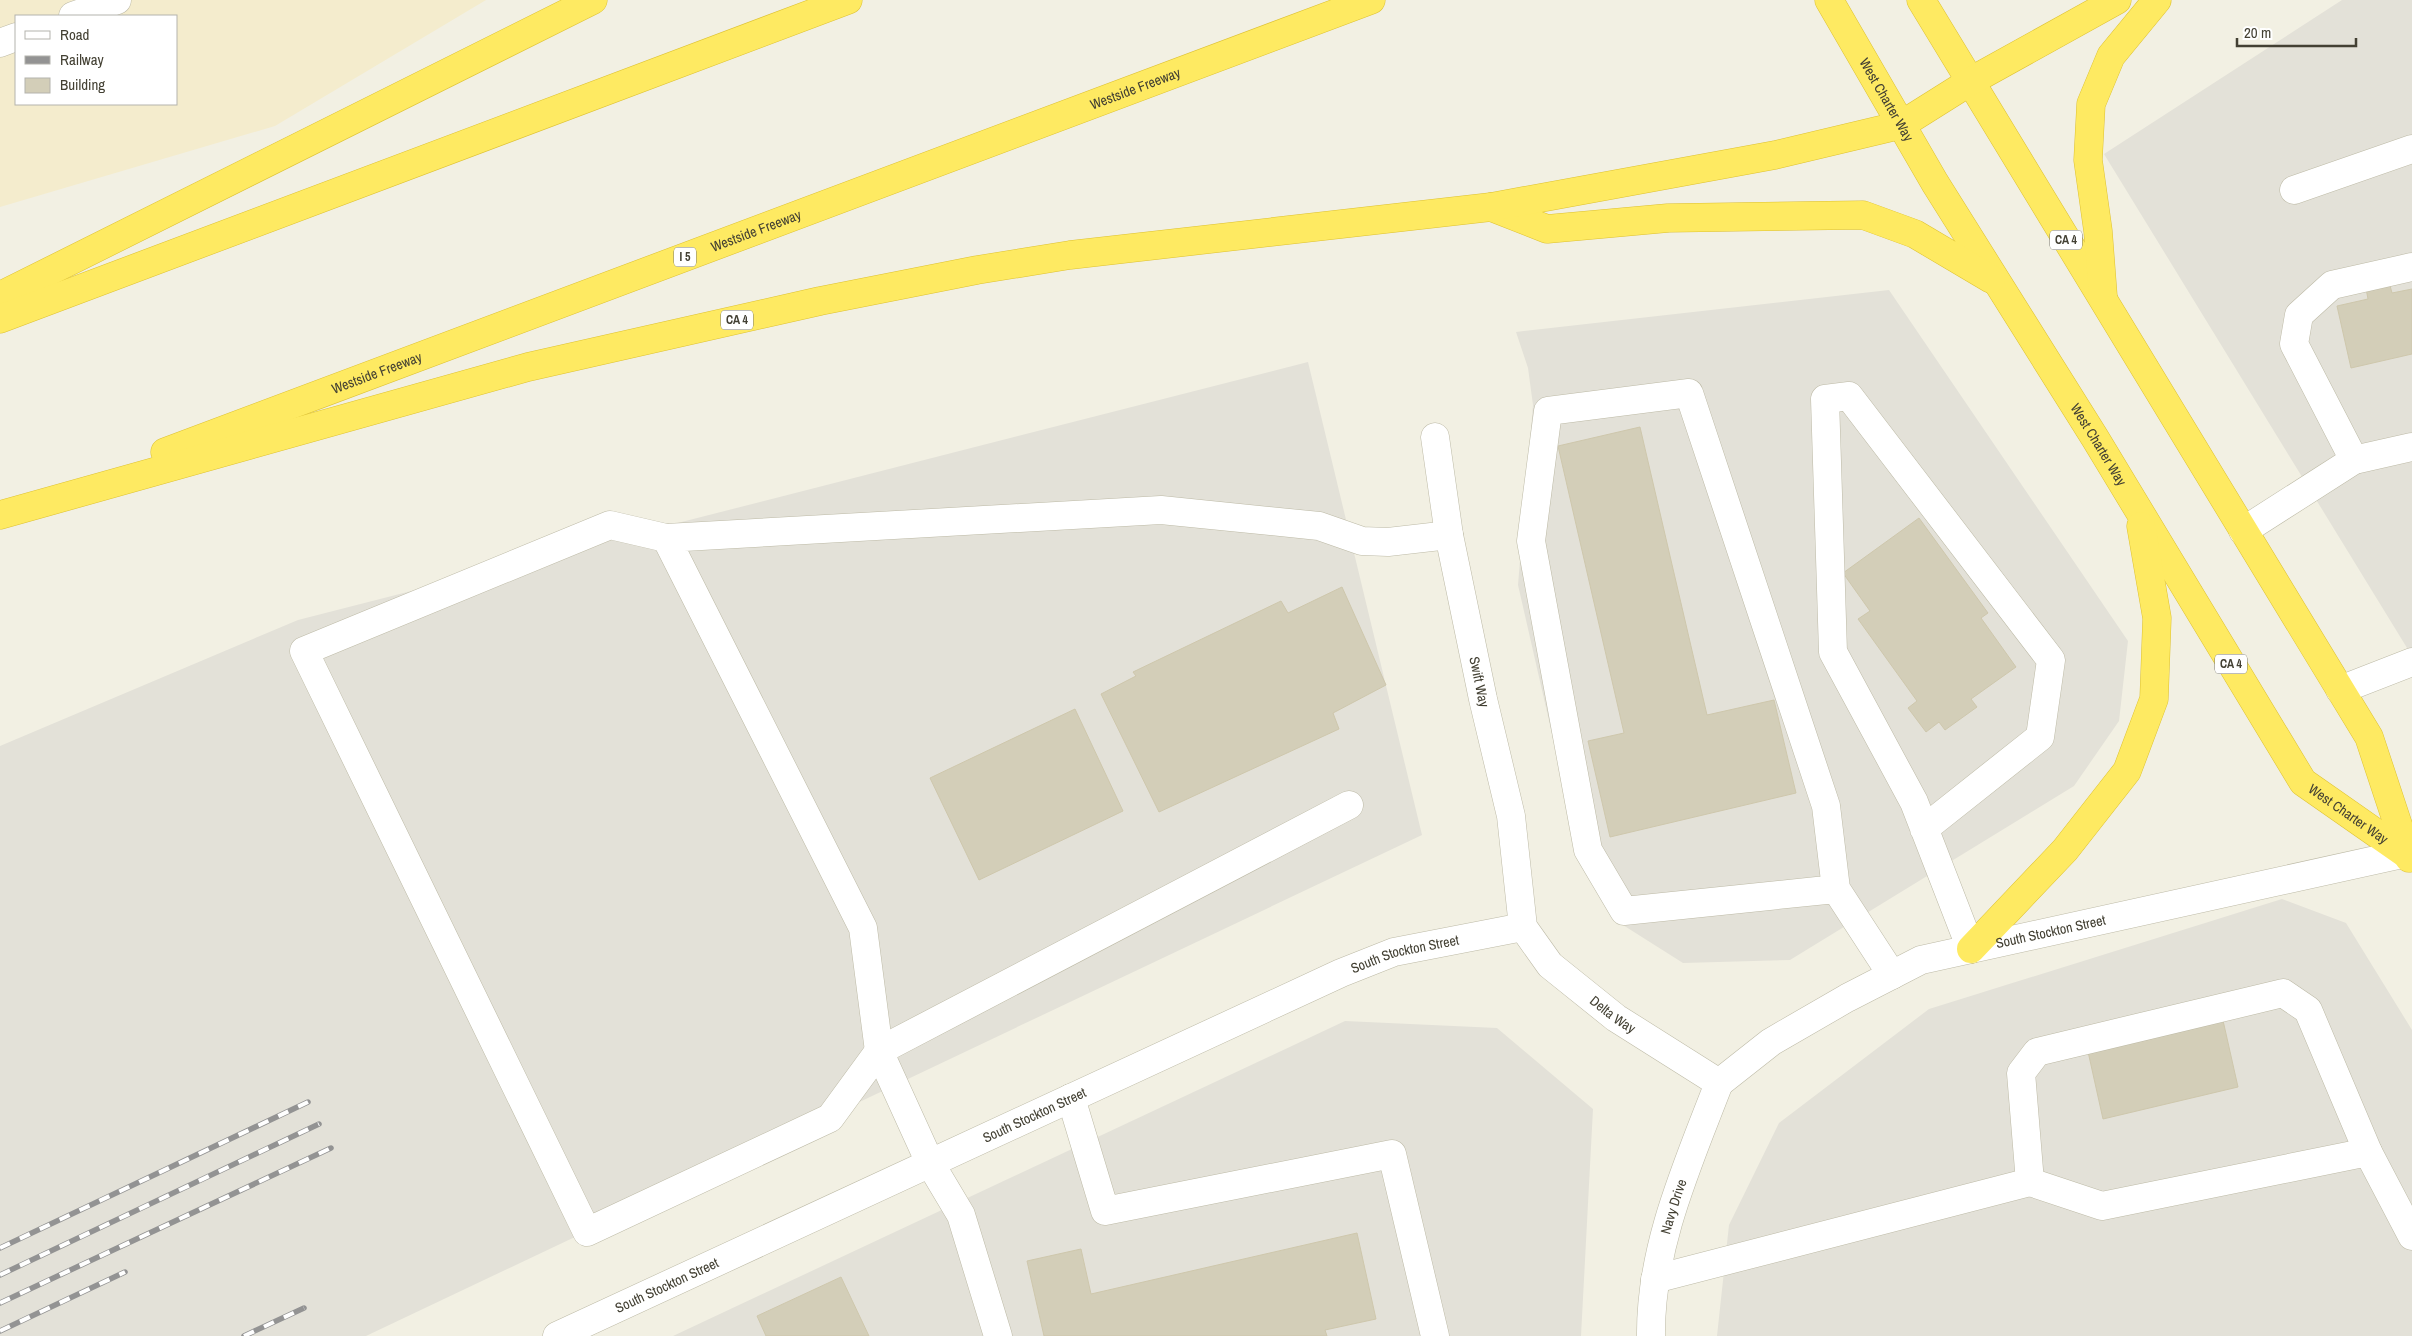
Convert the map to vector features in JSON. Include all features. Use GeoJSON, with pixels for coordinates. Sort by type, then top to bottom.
{"type":"FeatureCollection","features":[{"type":"Feature","properties":{"kind":"highway"},"geometry":{"type":"LineString","coordinates":[[0,296],[593,0]]}},
{"type":"Feature","properties":{"kind":"highway"},"geometry":{"type":"LineString","coordinates":[[0,319],[848,0]]}},
{"type":"Feature","properties":{"kind":"highway","name":"Westside Freeway"},"geometry":{"type":"LineString","coordinates":[[0,514],[1371,0]]}},
{"type":"Feature","properties":{"kind":"highway","name":"West Charter Way"},"geometry":{"type":"LineString","coordinates":[[1829,0],[1901,125],[2138,510],[2302,782],[2410,857]]}},
{"type":"Feature","properties":{"kind":"highway","name":"West Charter Way"},"geometry":{"type":"LineString","coordinates":[[1921,0],[2242,531],[2369,737],[2410,857]]}},
{"type":"Feature","properties":{"kind":"highway"},"geometry":{"type":"LineString","coordinates":[[1491,206],[1775,155],[1901,125],[1971,81],[2117,0]]}},
{"type":"Feature","properties":{"kind":"highway"},"geometry":{"type":"LineString","coordinates":[[2104,302],[2098,231],[2088,160],[2091,104],[2111,56],[2157,0]]}},
{"type":"Feature","properties":{"kind":"highway"},"geometry":{"type":"LineString","coordinates":[[1491,206],[1547,229],[1668,218],[1862,215],[1915,234],[1996,282]]}},
{"type":"Feature","properties":{"kind":"highway","name":"CA 4"},"geometry":{"type":"LineString","coordinates":[[0,514],[528,367],[820,301],[977,270],[1070,255],[1491,206]]}},
{"type":"Feature","properties":{"kind":"highway"},"geometry":{"type":"LineString","coordinates":[[1971,949],[2065,850],[2128,771],[2154,699],[2157,618],[2138,510]]}},
{"type":"Feature","properties":{"kind":"street"},"geometry":{"type":"LineString","coordinates":[[76,15],[117,0]]}},
{"type":"Feature","properties":{"kind":"street"},"geometry":{"type":"LineString","coordinates":[[0,43],[15,37]]}},
{"type":"Feature","properties":{"kind":"street"},"geometry":{"type":"LineString","coordinates":[[2294,190],[2412,149]]}},
{"type":"Feature","properties":{"kind":"street"},"geometry":{"type":"LineString","coordinates":[[2354,460],[2294,344],[2299,315],[2332,285],[2412,266]]}},
{"type":"Feature","properties":{"kind":"street"},"geometry":{"type":"LineString","coordinates":[[1836,889],[1624,911],[1588,850],[1531,541],[1548,411],[1689,393],[1826,806],[1836,889],[1892,975]]}},
{"type":"Feature","properties":{"kind":"street"},"geometry":{"type":"LineString","coordinates":[[1924,829],[2040,737],[2051,660],[1849,396],[1825,399],[1833,652],[1914,802],[1924,829],[1971,949]]}},
{"type":"Feature","properties":{"kind":"street","name":"Swift Way"},"geometry":{"type":"LineString","coordinates":[[1435,436],[1449,534],[1483,699],[1511,816],[1523,927]]}},
{"type":"Feature","properties":{"kind":"street"},"geometry":{"type":"LineString","coordinates":[[2242,531],[2354,460],[2412,447]]}},
{"type":"Feature","properties":{"kind":"street"},"geometry":{"type":"LineString","coordinates":[[1349,805],[880,1051],[830,1118],[587,1232],[304,651],[610,525],[666,538],[1161,510],[1319,526],[1362,541],[1388,542],[1449,534]]}},
{"type":"Feature","properties":{"kind":"street"},"geometry":{"type":"LineString","coordinates":[[666,538],[862,928],[880,1051],[930,1163],[961,1215],[998,1336]]}},
{"type":"Feature","properties":{"kind":"street"},"geometry":{"type":"LineString","coordinates":[[2340,690],[2412,662]]}},
{"type":"Feature","properties":{"kind":"street","name":"South Stockton Street"},"geometry":{"type":"LineString","coordinates":[[1719,1083],[1771,1042],[1846,998],[1921,960],[2410,857]]}},
{"type":"Feature","properties":{"kind":"street","name":"South Stockton Street"},"geometry":{"type":"LineString","coordinates":[[570,1333],[930,1163],[1341,973],[1394,952],[1523,927]]}},
{"type":"Feature","properties":{"kind":"street","name":"Delta Way"},"geometry":{"type":"LineString","coordinates":[[1523,927],[1550,965],[1616,1018],[1719,1083]]}},
{"type":"Feature","properties":{"kind":"street"},"geometry":{"type":"LineString","coordinates":[[2030,1182],[2021,1073],[2037,1052],[2282,993],[2308,1010],[2368,1152],[2412,1236]]}},
{"type":"Feature","properties":{"kind":"street","name":"Navy Drive"},"geometry":{"type":"LineString","coordinates":[[1651,1336],[1651,1313],[1658,1256],[1675,1197],[1719,1083]]}},
{"type":"Feature","properties":{"kind":"street"},"geometry":{"type":"LineString","coordinates":[[1071,1098],[1105,1211],[1392,1154],[1435,1336]]}},
{"type":"Feature","properties":{"kind":"street"},"geometry":{"type":"LineString","coordinates":[[1655,1278],[2030,1182],[2102,1206],[2368,1152]]}},
{"type":"Feature","properties":{"kind":"shaded area"},"geometry":{"type":"Polygon","coordinates":[[[0,0],[486,0],[275,126],[0,207],[0,0]]]}},
{"type":"Feature","properties":{"kind":"shaded area"},"geometry":{"type":"Polygon","coordinates":[[[2342,0],[2412,0],[2412,656],[2104,154],[2342,0]]]}},
{"type":"Feature","properties":{"kind":"shaded area"},"geometry":{"type":"Polygon","coordinates":[[[1889,290],[2128,641],[2119,721],[2074,786],[1790,960],[1683,963],[1615,920],[1578,848],[1518,585],[1533,405],[1528,368],[1516,332],[1889,290]]]}},
{"type":"Feature","properties":{"kind":"shaded area"},"geometry":{"type":"Polygon","coordinates":[[[1308,362],[1422,835],[366,1336],[0,1336],[0,746],[298,620],[1308,362]]]}},
{"type":"Feature","properties":{"kind":"shaded area"},"geometry":{"type":"Polygon","coordinates":[[[2282,899],[2346,923],[2412,1030],[2412,1336],[1717,1336],[1729,1225],[1779,1123],[1929,1009],[2282,899]]]}},
{"type":"Feature","properties":{"kind":"shaded area"},"geometry":{"type":"Polygon","coordinates":[[[1345,1021],[1497,1028],[1593,1109],[1581,1336],[673,1336],[1345,1021]]]}},
{"type":"Feature","properties":{"kind":"building"},"geometry":{"type":"Polygon","coordinates":[[[2388,278],[2392,293],[2412,289],[2412,354],[2351,368],[2337,306],[2368,299],[2365,283],[2388,278]]]}},
{"type":"Feature","properties":{"kind":"building"},"geometry":{"type":"Polygon","coordinates":[[[1640,427],[1707,715],[1774,700],[1796,793],[1610,837],[1588,741],[1624,733],[1558,446],[1640,427]]]}},
{"type":"Feature","properties":{"kind":"building"},"geometry":{"type":"Polygon","coordinates":[[[1919,518],[1988,613],[1981,618],[2016,667],[1971,699],[1977,707],[1945,730],[1939,722],[1926,732],[1908,708],[1917,701],[1858,619],[1870,611],[1843,573],[1919,518]]]}},
{"type":"Feature","properties":{"kind":"building"},"geometry":{"type":"Polygon","coordinates":[[[1342,587],[1386,685],[1333,713],[1339,729],[1159,812],[1101,694],[1136,676],[1133,672],[1281,601],[1288,613],[1342,587]]]}},
{"type":"Feature","properties":{"kind":"building"},"geometry":{"type":"Polygon","coordinates":[[[1075,709],[1123,811],[979,880],[930,778],[1075,709]]]}},
{"type":"Feature","properties":{"kind":"building"},"geometry":{"type":"Polygon","coordinates":[[[2222,1016],[2238,1087],[2103,1119],[2087,1047],[2222,1016]]]}},
{"type":"Feature","properties":{"kind":"building"},"geometry":{"type":"Polygon","coordinates":[[[1357,1233],[1376,1319],[1325,1330],[1327,1336],[1044,1336],[1027,1261],[1081,1249],[1091,1294],[1357,1233]]]}},
{"type":"Feature","properties":{"kind":"building"},"geometry":{"type":"Polygon","coordinates":[[[841,1277],[869,1336],[766,1336],[757,1316],[841,1277]]]}},
{"type":"Feature","properties":{"kind":"railway"},"geometry":{"type":"LineString","coordinates":[[0,1248],[308,1102]]}},
{"type":"Feature","properties":{"kind":"railway"},"geometry":{"type":"LineString","coordinates":[[0,1275],[319,1124]]}},
{"type":"Feature","properties":{"kind":"railway"},"geometry":{"type":"LineString","coordinates":[[0,1303],[331,1148]]}},
{"type":"Feature","properties":{"kind":"railway"},"geometry":{"type":"LineString","coordinates":[[0,1331],[125,1272]]}},
{"type":"Feature","properties":{"kind":"railway"},"geometry":{"type":"LineString","coordinates":[[244,1336],[304,1308]]}}]}
